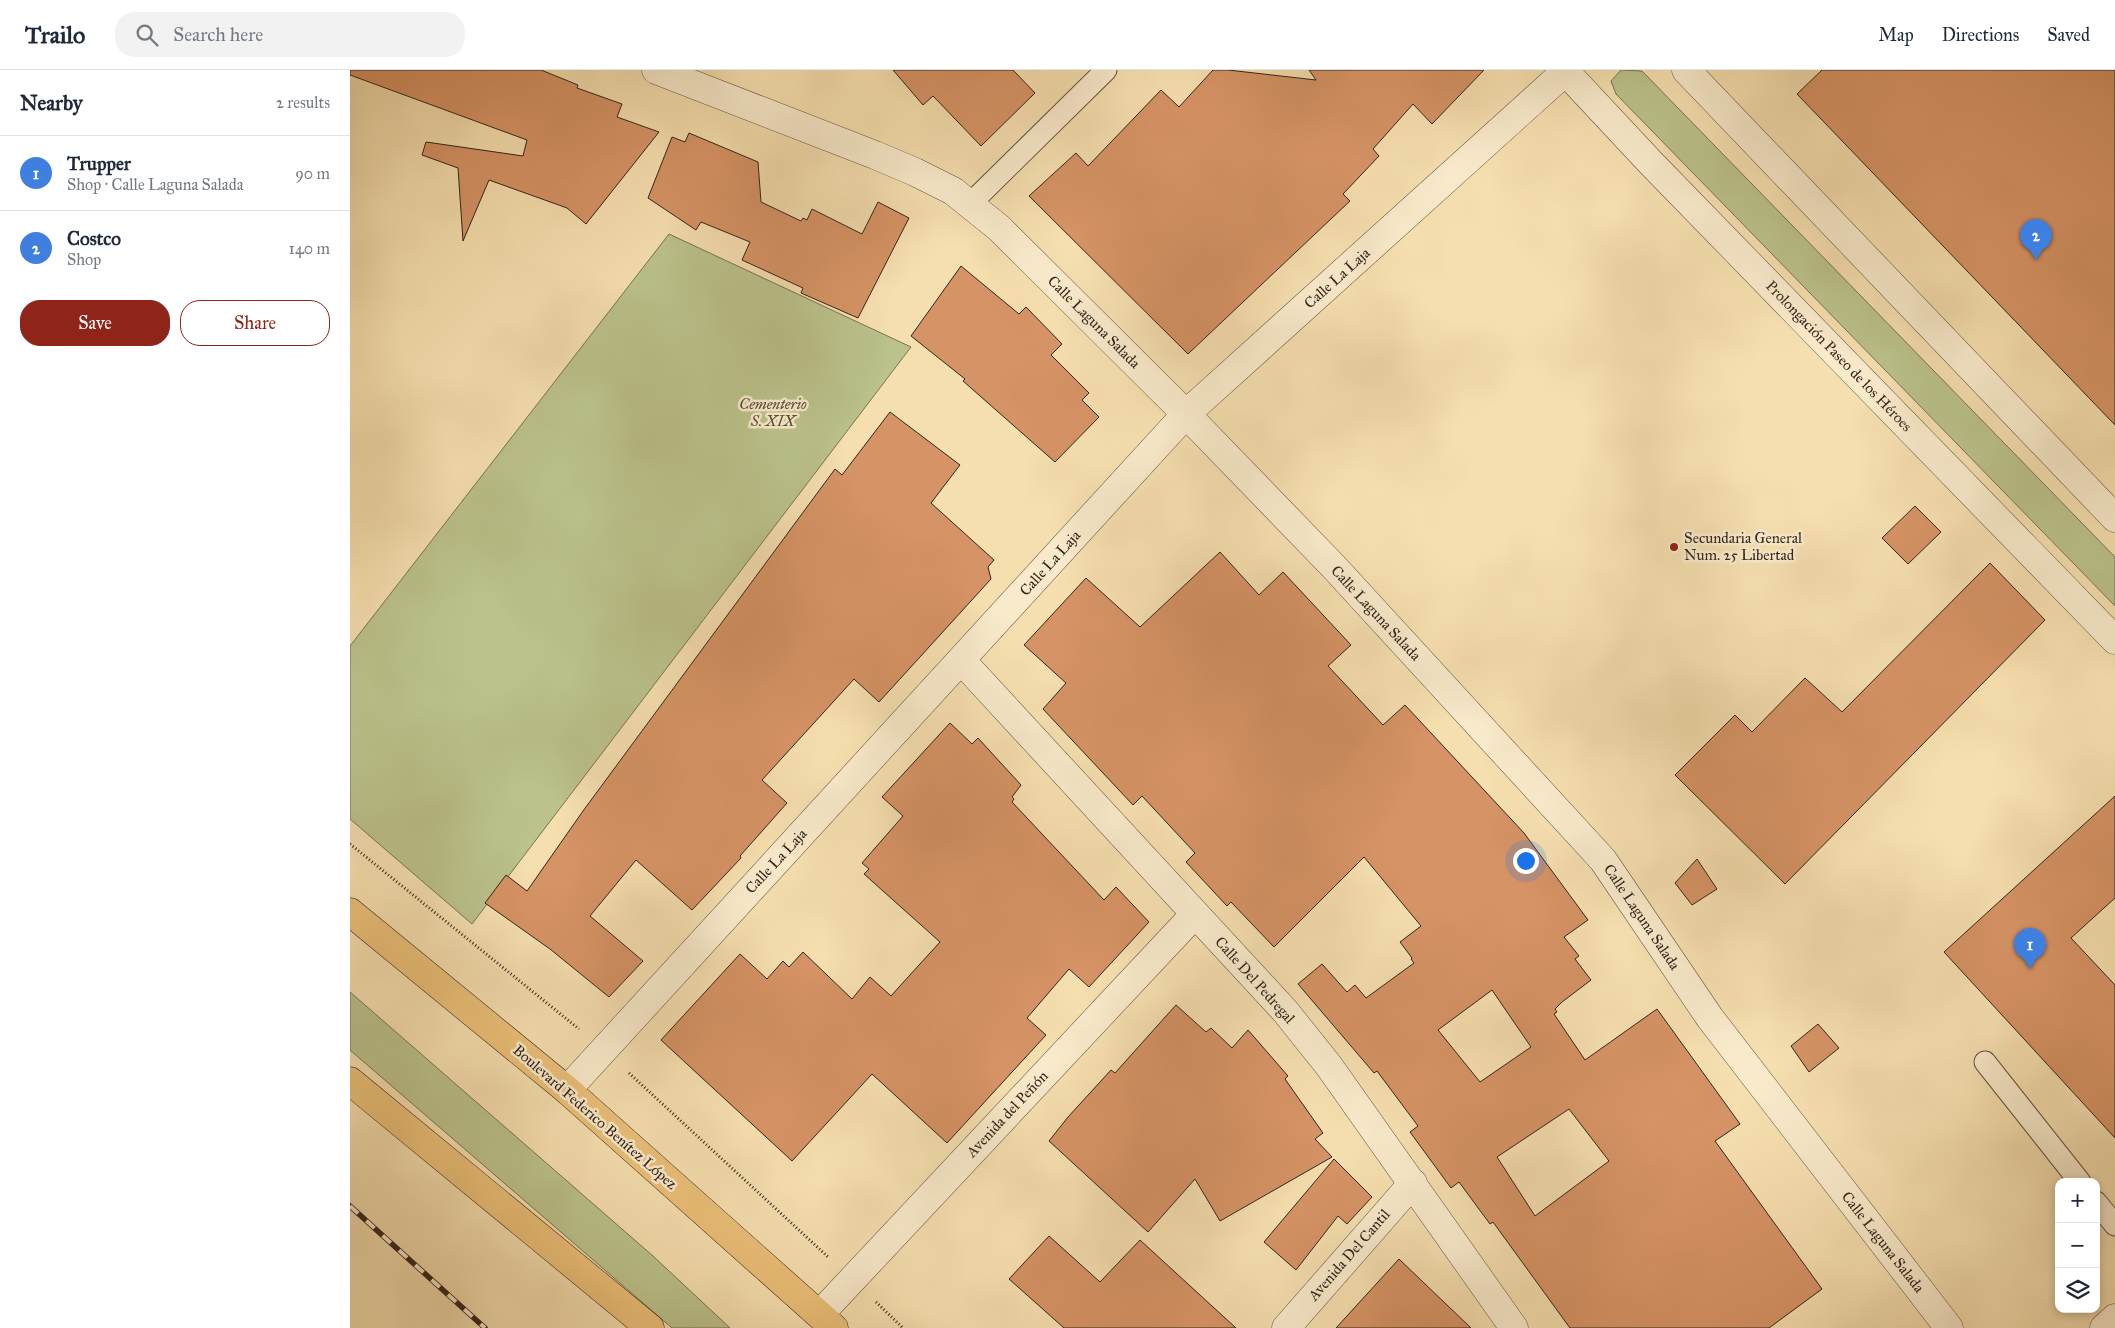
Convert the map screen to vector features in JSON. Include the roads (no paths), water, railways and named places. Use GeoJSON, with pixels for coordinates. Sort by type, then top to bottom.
{"type":"FeatureCollection","features":[{"type":"Feature","properties":{"kind":"main road","name":"Boulevard Federico Benítez López"},"geometry":{"type":"LineString","coordinates":[[350,912],[567,1090],[827,1321]]}},
{"type":"Feature","properties":{"kind":"main road"},"geometry":{"type":"LineString","coordinates":[[350,1080],[650,1328]]}},
{"type":"Feature","properties":{"kind":"street","name":"Calle Laguna Salada"},"geometry":{"type":"LineString","coordinates":[[656,70],[875,155],[952,191],[1000,228],[1186,414],[1334,567],[1603,860],[1710,1018],[1949,1328]]}},
{"type":"Feature","properties":{"kind":"street","name":"Calle La Laja"},"geometry":{"type":"LineString","coordinates":[[567,1090],[1186,414],[1566,70]]}},
{"type":"Feature","properties":{"kind":"street","name":"Prolongación Paseo de los Héroes"},"geometry":{"type":"LineString","coordinates":[[1566,70],[1650,162],[2115,640]]}},
{"type":"Feature","properties":{"kind":"street"},"geometry":{"type":"LineString","coordinates":[[1686,70],[2115,518]]}},
{"type":"Feature","properties":{"kind":"street","name":"Calle Del Pedregal"},"geometry":{"type":"LineString","coordinates":[[961,660],[1194,915],[1285,1011],[1329,1066],[1514,1328]]}},
{"type":"Feature","properties":{"kind":"street","name":"Avenida del Peñón"},"geometry":{"type":"LineString","coordinates":[[827,1321],[852,1279],[1194,915]]}},
{"type":"Feature","properties":{"kind":"street","name":"Avenida Del Cantil"},"geometry":{"type":"LineString","coordinates":[[1286,1328],[1412,1183]]}},
{"type":"Feature","properties":{"kind":"street"},"geometry":{"type":"LineString","coordinates":[[2104,1328],[2115,1318]]}},
{"type":"Feature","properties":{"kind":"lane"},"geometry":{"type":"LineString","coordinates":[[970,204],[1106,70]]}},
{"type":"Feature","properties":{"kind":"lane"},"geometry":{"type":"LineString","coordinates":[[1985,1062],[2077,1178]]}},
{"type":"Feature","properties":{"kind":"lane"},"geometry":{"type":"LineString","coordinates":[[2100,1207],[2115,1225]]}},
{"type":"Feature","properties":{"kind":"railway"},"geometry":{"type":"LineString","coordinates":[[350,1206],[485,1328]]}},
{"type":"Feature","properties":{"kind":"place","name":"Costco"},"geometry":{"type":"Point","coordinates":[2036,260]}},
{"type":"Feature","properties":{"kind":"place","name":"Secundaria General Num. 25 Libertad"},"geometry":{"type":"Point","coordinates":[1674,547]}},
{"type":"Feature","properties":{"kind":"place","name":"Trupper"},"geometry":{"type":"Point","coordinates":[2030,969]}},
{"type":"Feature","properties":{"kind":"park label","name":"Cementerio S. XIX"},"geometry":{"type":"Point","coordinates":[773,412]}}]}
